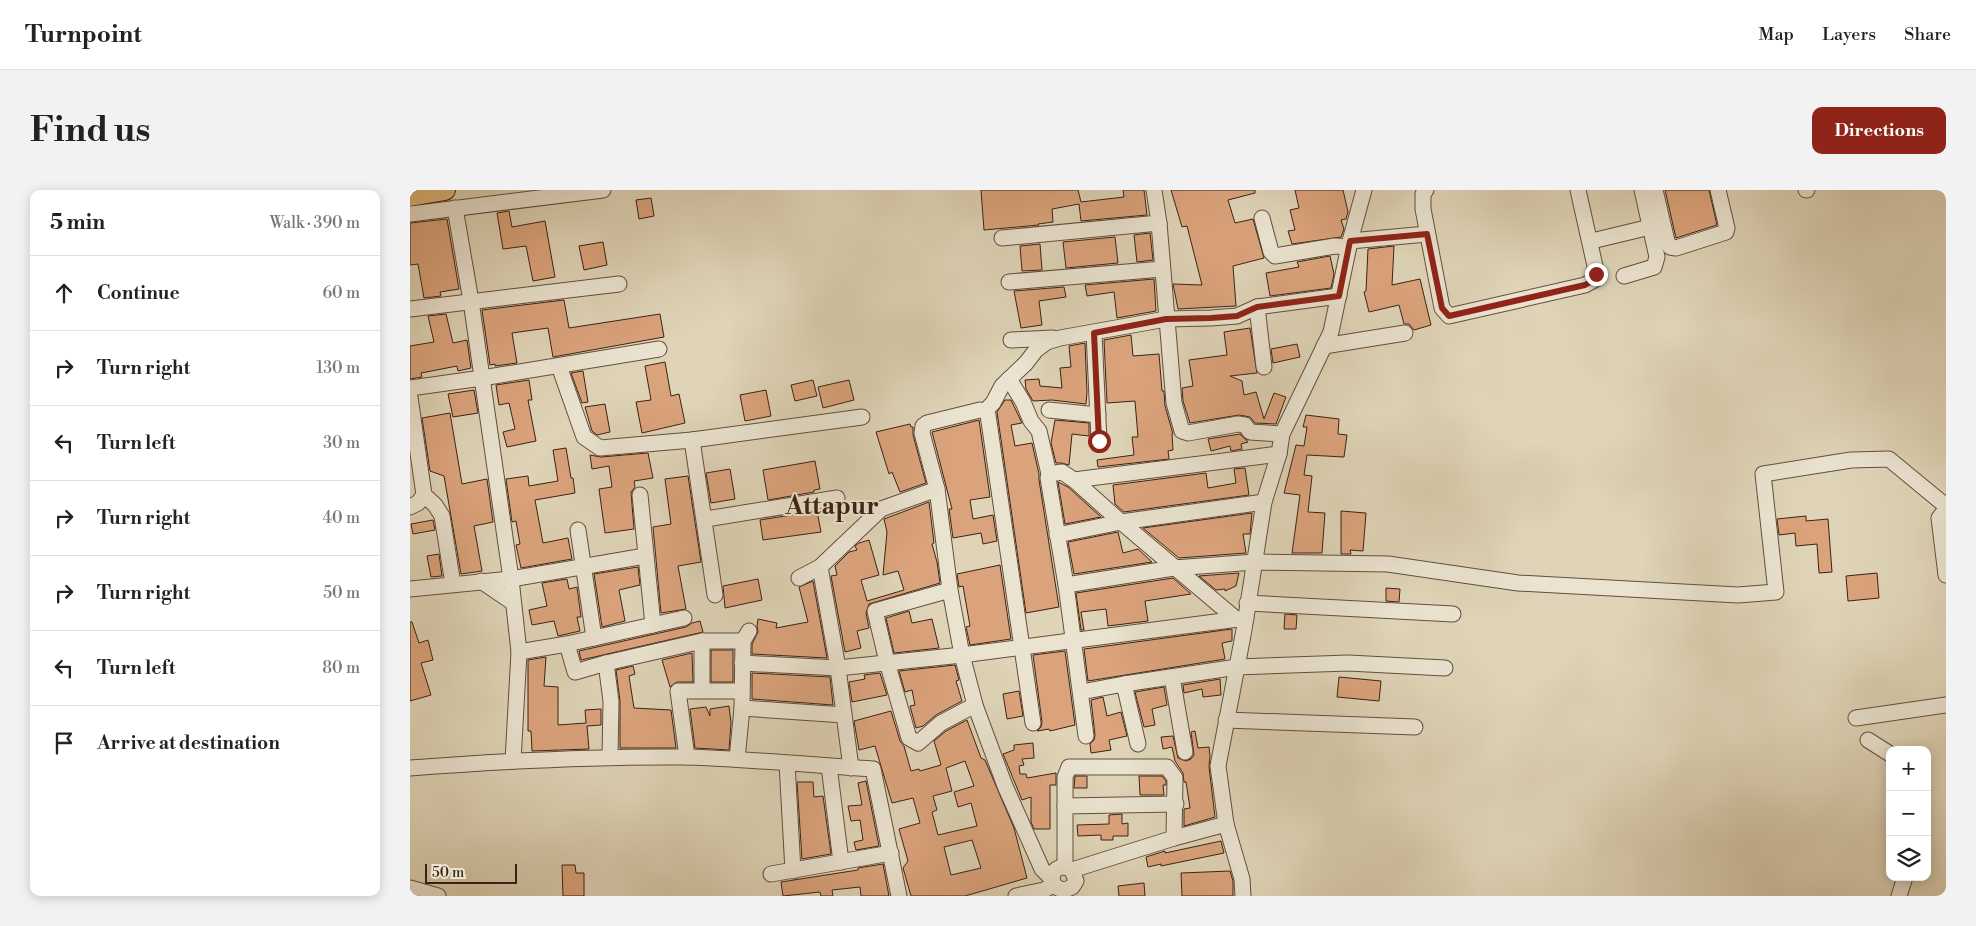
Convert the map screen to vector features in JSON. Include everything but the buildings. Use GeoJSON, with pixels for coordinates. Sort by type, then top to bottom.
{"type":"FeatureCollection","features":[{"type":"Feature","properties":{"kind":"main road"},"geometry":{"type":"LineString","coordinates":[[410,196],[445,190]]}},
{"type":"Feature","properties":{"kind":"street"},"geometry":{"type":"LineString","coordinates":[[410,214],[603,190]]}},
{"type":"Feature","properties":{"kind":"street"},"geometry":{"type":"LineString","coordinates":[[1154,190],[1159,223],[1174,403],[1182,431],[1188,434],[1238,424],[1245,425],[1250,432],[1282,434]]}},
{"type":"Feature","properties":{"kind":"street"},"geometry":{"type":"LineString","coordinates":[[1243,896],[1242,879],[1226,824],[1218,766],[1237,667],[1241,619],[1247,603],[1264,502],[1279,454],[1282,434],[1331,332],[1364,190]]}},
{"type":"Feature","properties":{"kind":"street"},"geometry":{"type":"LineString","coordinates":[[1426,190],[1423,194],[1423,209],[1427,234],[1442,308],[1449,316],[1585,285],[1594,280],[1596,274],[1578,190]]}},
{"type":"Feature","properties":{"kind":"street"},"geometry":{"type":"LineString","coordinates":[[1624,276],[1654,267],[1657,257],[1642,190]]}},
{"type":"Feature","properties":{"kind":"street"},"geometry":{"type":"LineString","coordinates":[[1655,190],[1667,241],[1670,247],[1676,248],[1726,232],[1727,228],[1718,190]]}},
{"type":"Feature","properties":{"kind":"street"},"geometry":{"type":"LineString","coordinates":[[455,208],[471,301],[511,579],[512,602],[519,652],[513,761]]}},
{"type":"Feature","properties":{"kind":"street"},"geometry":{"type":"LineString","coordinates":[[1262,218],[1271,252],[1275,256],[1427,234]]}},
{"type":"Feature","properties":{"kind":"street"},"geometry":{"type":"LineString","coordinates":[[1002,238],[1159,223]]}},
{"type":"Feature","properties":{"kind":"street"},"geometry":{"type":"LineString","coordinates":[[1596,240],[1650,226]]}},
{"type":"Feature","properties":{"kind":"street"},"geometry":{"type":"LineString","coordinates":[[1008,282],[1162,269]]}},
{"type":"Feature","properties":{"kind":"street"},"geometry":{"type":"LineString","coordinates":[[410,309],[619,284]]}},
{"type":"Feature","properties":{"kind":"street"},"geometry":{"type":"LineString","coordinates":[[1011,340],[1060,338],[1166,319],[1237,316],[1257,307],[1339,296]]}},
{"type":"Feature","properties":{"kind":"street"},"geometry":{"type":"LineString","coordinates":[[1257,307],[1264,367]]}},
{"type":"Feature","properties":{"kind":"street"},"geometry":{"type":"LineString","coordinates":[[1094,333],[1099,441]]}},
{"type":"Feature","properties":{"kind":"street"},"geometry":{"type":"LineString","coordinates":[[1324,346],[1405,333]]}},
{"type":"Feature","properties":{"kind":"street"},"geometry":{"type":"LineString","coordinates":[[985,411],[1009,379],[1026,363],[1036,350],[1047,342],[1060,338]]}},
{"type":"Feature","properties":{"kind":"street"},"geometry":{"type":"LineString","coordinates":[[410,388],[659,349]]}},
{"type":"Feature","properties":{"kind":"street"},"geometry":{"type":"LineString","coordinates":[[559,366],[584,437],[600,448],[692,440],[862,417]]}},
{"type":"Feature","properties":{"kind":"street"},"geometry":{"type":"LineString","coordinates":[[1009,379],[1023,402],[1031,421],[1039,431],[1050,474],[1048,478],[1066,585],[1086,736]]}},
{"type":"Feature","properties":{"kind":"street"},"geometry":{"type":"LineString","coordinates":[[410,397],[424,495],[435,505],[442,516],[453,584]]}},
{"type":"Feature","properties":{"kind":"street"},"geometry":{"type":"LineString","coordinates":[[985,411],[980,410],[927,423],[923,426],[922,433],[937,488],[950,590],[962,655],[975,705],[1005,786],[1042,869],[1058,888]]}},
{"type":"Feature","properties":{"kind":"street"},"geometry":{"type":"LineString","coordinates":[[1049,410],[1098,415]]}},
{"type":"Feature","properties":{"kind":"street"},"geometry":{"type":"LineString","coordinates":[[985,411],[988,415],[1034,723]]}},
{"type":"Feature","properties":{"kind":"street"},"geometry":{"type":"LineString","coordinates":[[692,440],[706,519],[716,595]]}},
{"type":"Feature","properties":{"kind":"street"},"geometry":{"type":"LineString","coordinates":[[1074,480],[1279,454]]}},
{"type":"Feature","properties":{"kind":"street"},"geometry":{"type":"LineString","coordinates":[[1066,585],[1174,568],[1255,562],[1388,564],[1518,583],[1738,595],[1776,592],[1763,474],[1851,460],[1889,459],[1946,508],[1939,518],[1946,574]]}},
{"type":"Feature","properties":{"kind":"street"},"geometry":{"type":"LineString","coordinates":[[1050,474],[1062,472],[1074,480],[1174,568],[1241,619]]}},
{"type":"Feature","properties":{"kind":"street"},"geometry":{"type":"LineString","coordinates":[[800,578],[820,567],[881,509],[937,488]]}},
{"type":"Feature","properties":{"kind":"street"},"geometry":{"type":"LineString","coordinates":[[410,507],[418,504],[424,495]]}},
{"type":"Feature","properties":{"kind":"street"},"geometry":{"type":"LineString","coordinates":[[640,495],[653,625]]}},
{"type":"Feature","properties":{"kind":"street"},"geometry":{"type":"LineString","coordinates":[[706,519],[837,498]]}},
{"type":"Feature","properties":{"kind":"street"},"geometry":{"type":"LineString","coordinates":[[1057,535],[1121,522],[1264,502]]}},
{"type":"Feature","properties":{"kind":"street"},"geometry":{"type":"LineString","coordinates":[[578,530],[585,566],[594,638]]}},
{"type":"Feature","properties":{"kind":"street"},"geometry":{"type":"LineString","coordinates":[[410,589],[511,579],[645,556]]}},
{"type":"Feature","properties":{"kind":"street"},"geometry":{"type":"LineString","coordinates":[[820,567],[838,668],[851,768]]}},
{"type":"Feature","properties":{"kind":"street"},"geometry":{"type":"LineString","coordinates":[[481,581],[512,602]]}},
{"type":"Feature","properties":{"kind":"street"},"geometry":{"type":"LineString","coordinates":[[950,590],[875,611],[887,662],[909,738],[918,743],[941,723],[975,705]]}},
{"type":"Feature","properties":{"kind":"street"},"geometry":{"type":"LineString","coordinates":[[1247,603],[1453,614]]}},
{"type":"Feature","properties":{"kind":"street"},"geometry":{"type":"LineString","coordinates":[[519,652],[567,644],[684,618]]}},
{"type":"Feature","properties":{"kind":"street"},"geometry":{"type":"LineString","coordinates":[[742,663],[838,668],[962,655],[1241,619]]}},
{"type":"Feature","properties":{"kind":"street"},"geometry":{"type":"LineString","coordinates":[[567,644],[574,672],[702,641],[746,636],[742,663],[742,708],[737,759]]}},
{"type":"Feature","properties":{"kind":"street"},"geometry":{"type":"LineString","coordinates":[[702,641],[702,690]]}},
{"type":"Feature","properties":{"kind":"street"},"geometry":{"type":"LineString","coordinates":[[606,663],[611,701],[610,757]]}},
{"type":"Feature","properties":{"kind":"street"},"geometry":{"type":"LineString","coordinates":[[1080,692],[1237,667],[1348,663],[1445,668]]}},
{"type":"Feature","properties":{"kind":"street"},"geometry":{"type":"LineString","coordinates":[[1172,677],[1185,752]]}},
{"type":"Feature","properties":{"kind":"street"},"geometry":{"type":"LineString","coordinates":[[1124,684],[1138,744]]}},
{"type":"Feature","properties":{"kind":"street"},"geometry":{"type":"LineString","coordinates":[[687,758],[678,691],[741,691]]}},
{"type":"Feature","properties":{"kind":"street"},"geometry":{"type":"LineString","coordinates":[[1856,718],[1946,705]]}},
{"type":"Feature","properties":{"kind":"street"},"geometry":{"type":"LineString","coordinates":[[742,708],[844,715]]}},
{"type":"Feature","properties":{"kind":"street"},"geometry":{"type":"LineString","coordinates":[[1226,720],[1415,727]]}},
{"type":"Feature","properties":{"kind":"street"},"geometry":{"type":"LineString","coordinates":[[1868,740],[1886,751]]}},
{"type":"Feature","properties":{"kind":"street"},"geometry":{"type":"LineString","coordinates":[[410,768],[610,757],[737,759],[873,770],[899,896]]}},
{"type":"Feature","properties":{"kind":"street"},"geometry":{"type":"LineString","coordinates":[[787,764],[793,871]]}},
{"type":"Feature","properties":{"kind":"street"},"geometry":{"type":"LineString","coordinates":[[829,766],[841,862]]}},
{"type":"Feature","properties":{"kind":"street"},"geometry":{"type":"LineString","coordinates":[[1016,896],[1058,888],[1069,890],[1075,884],[1076,877],[1069,868],[1065,806],[1065,777],[1069,767],[1167,767],[1175,778],[1174,838]]}},
{"type":"Feature","properties":{"kind":"street"},"geometry":{"type":"LineString","coordinates":[[1065,806],[1176,804]]}},
{"type":"Feature","properties":{"kind":"street"},"geometry":{"type":"LineString","coordinates":[[1058,888],[1057,868],[1069,868],[1226,824]]}},
{"type":"Feature","properties":{"kind":"street"},"geometry":{"type":"LineString","coordinates":[[771,874],[891,853]]}},
{"type":"Feature","properties":{"kind":"street"},"geometry":{"type":"LineString","coordinates":[[1899,896],[1904,881]]}},
{"type":"Feature","properties":{"kind":"street"},"geometry":{"type":"LineString","coordinates":[[410,888],[438,896]]}},
{"type":"Feature","properties":{"kind":"district","name":"Attapur"},"geometry":{"type":"Point","coordinates":[832,505]}},
{"type":"Feature","properties":{"kind":"route"},"geometry":{"type":"LineString","coordinates":[[1099,441],[1094,333],[1166,319],[1237,316],[1257,307],[1339,296],[1350,241],[1427,234],[1442,308],[1449,316],[1585,285],[1594,280],[1596,274]]}}]}
